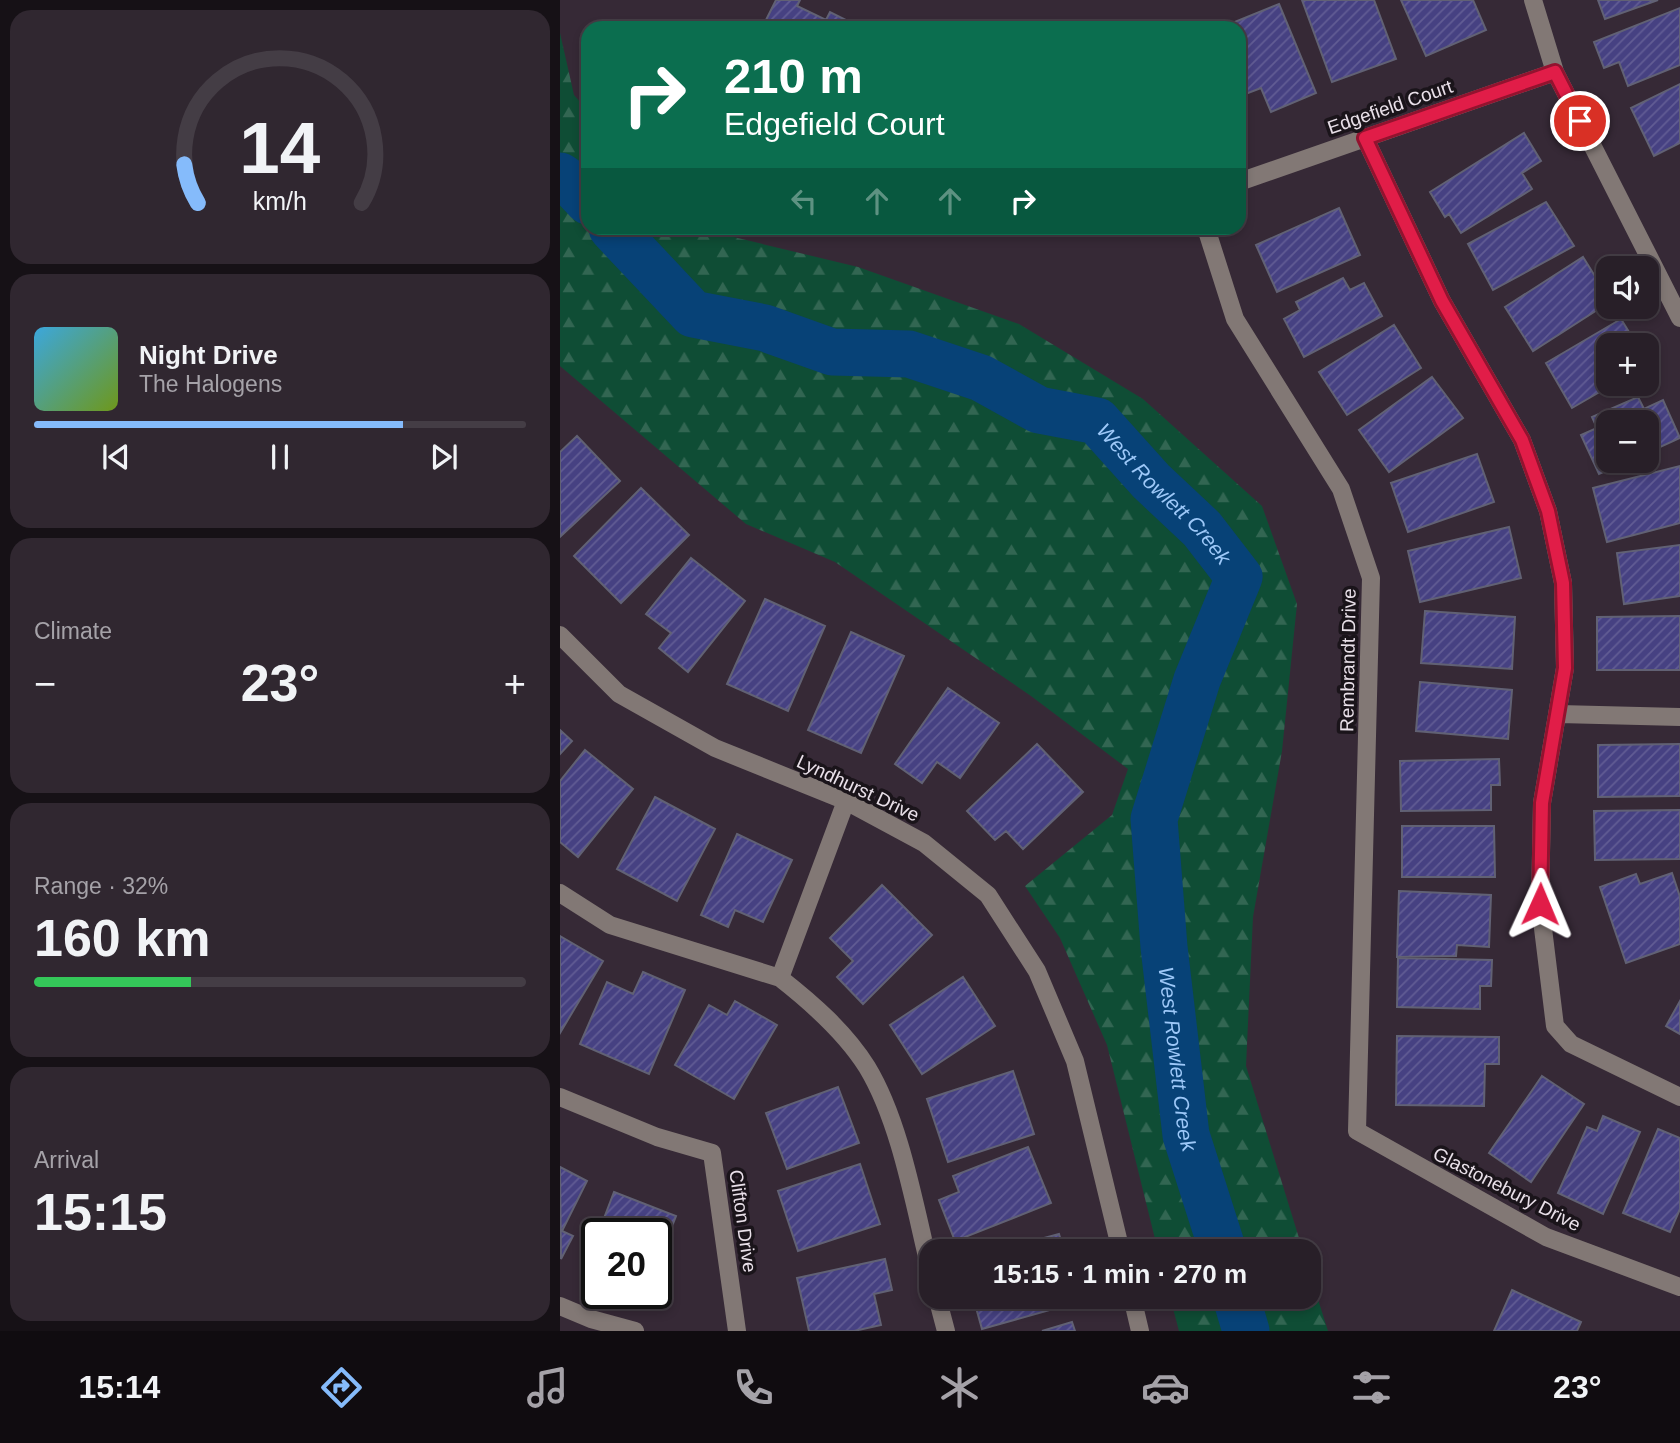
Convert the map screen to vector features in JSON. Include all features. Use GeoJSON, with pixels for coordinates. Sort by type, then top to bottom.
{"type":"FeatureCollection","features":[{"type":"Feature","properties":{"kind":"street"},"geometry":{"type":"LineString","coordinates":[[1533,0],[1555,72],[1680,318]]}},
{"type":"Feature","properties":{"kind":"street","name":"Edgefield Court"},"geometry":{"type":"LineString","coordinates":[[1246,180],[1555,72]]}},
{"type":"Feature","properties":{"kind":"street"},"geometry":{"type":"LineString","coordinates":[[1365,138],[1442,301],[1522,440],[1548,511],[1563,583],[1565,668],[1542,803],[1540,879],[1547,976],[1555,1026],[1570,1044],[1680,1097]]}},
{"type":"Feature","properties":{"kind":"street","name":"Rembrandt Drive"},"geometry":{"type":"LineString","coordinates":[[1208,235],[1235,319],[1341,489],[1371,578],[1359,1134]]}},
{"type":"Feature","properties":{"kind":"street","name":"Lyndhurst Drive"},"geometry":{"type":"LineString","coordinates":[[560,635],[620,694],[715,748],[846,801],[925,843],[988,895],[1037,971],[1075,1061],[1118,1239]]}},
{"type":"Feature","properties":{"kind":"street"},"geometry":{"type":"LineString","coordinates":[[1559,714],[1680,717]]}},
{"type":"Feature","properties":{"kind":"street"},"geometry":{"type":"LineString","coordinates":[[780,978],[846,801]]}},
{"type":"Feature","properties":{"kind":"street"},"geometry":{"type":"LineString","coordinates":[[560,893],[610,925],[780,978],[818,1008],[867,1067],[896,1136],[922,1239]]}},
{"type":"Feature","properties":{"kind":"street","name":"Clifton Drive"},"geometry":{"type":"LineString","coordinates":[[560,1097],[657,1137],[712,1153],[737,1331]]}},
{"type":"Feature","properties":{"kind":"street","name":"Glastonebury Drive"},"geometry":{"type":"LineString","coordinates":[[1359,1134],[1546,1237],[1680,1287]]}},
{"type":"Feature","properties":{"kind":"street"},"geometry":{"type":"LineString","coordinates":[[560,1306],[591,1319],[635,1331]]}},
{"type":"Feature","properties":{"kind":"street"},"geometry":{"type":"LineString","coordinates":[[940,1309],[946,1331]]}},
{"type":"Feature","properties":{"kind":"street"},"geometry":{"type":"LineString","coordinates":[[1135,1309],[1140,1331]]}},
{"type":"Feature","properties":{"kind":"green space"},"geometry":{"type":"Polygon","coordinates":[[[560,33],[574,95],[581,103],[581,235],[725,235],[858,267],[1019,324],[1143,399],[1262,506],[1297,604],[1282,751],[1253,917],[1246,1066],[1299,1239],[1155,1239],[1107,1045],[1060,938],[1025,886],[1112,815],[1128,769],[1031,696],[835,562],[746,524],[560,366],[560,33]]]}},
{"type":"Feature","properties":{"kind":"green space"},"geometry":{"type":"Polygon","coordinates":[[[1173,1309],[1321,1309],[1328,1331],[1179,1331],[1173,1309]]]}},
{"type":"Feature","properties":{"kind":"building"},"geometry":{"type":"Polygon","coordinates":[[[776,0],[800,0],[797,6],[826,20],[830,12],[848,21],[766,21],[776,0]]]}},
{"type":"Feature","properties":{"kind":"building"},"geometry":{"type":"Polygon","coordinates":[[[1302,0],[1374,0],[1396,59],[1332,82],[1302,0]]]}},
{"type":"Feature","properties":{"kind":"building"},"geometry":{"type":"Polygon","coordinates":[[[1401,0],[1473,0],[1486,30],[1426,56],[1401,0]]]}},
{"type":"Feature","properties":{"kind":"building"},"geometry":{"type":"Polygon","coordinates":[[[1598,0],[1658,0],[1605,19],[1598,0]]]}},
{"type":"Feature","properties":{"kind":"building"},"geometry":{"type":"Polygon","coordinates":[[[1279,4],[1316,93],[1271,112],[1261,88],[1246,94],[1246,21],[1237,21],[1279,4]]]}},
{"type":"Feature","properties":{"kind":"building"},"geometry":{"type":"Polygon","coordinates":[[[1680,8],[1680,65],[1628,86],[1619,62],[1604,68],[1594,42],[1680,8]]]}},
{"type":"Feature","properties":{"kind":"building"},"geometry":{"type":"Polygon","coordinates":[[[1680,84],[1680,143],[1654,156],[1631,108],[1680,84]]]}},
{"type":"Feature","properties":{"kind":"building"},"geometry":{"type":"Polygon","coordinates":[[[1524,133],[1541,161],[1522,173],[1532,189],[1461,233],[1449,214],[1445,217],[1430,192],[1524,133]]]}},
{"type":"Feature","properties":{"kind":"building"},"geometry":{"type":"Polygon","coordinates":[[[1546,202],[1574,246],[1493,290],[1468,244],[1546,202]]]}},
{"type":"Feature","properties":{"kind":"building"},"geometry":{"type":"Polygon","coordinates":[[[1339,208],[1360,255],[1277,292],[1256,245],[1339,208]]]}},
{"type":"Feature","properties":{"kind":"building"},"geometry":{"type":"Polygon","coordinates":[[[1583,257],[1596,278],[1596,311],[1533,351],[1505,307],[1583,257]]]}},
{"type":"Feature","properties":{"kind":"building"},"geometry":{"type":"Polygon","coordinates":[[[1343,278],[1350,290],[1364,283],[1382,316],[1304,357],[1284,319],[1300,310],[1296,302],[1343,278]]]}},
{"type":"Feature","properties":{"kind":"building"},"geometry":{"type":"Polygon","coordinates":[[[1621,319],[1630,333],[1597,333],[1621,319]]]}},
{"type":"Feature","properties":{"kind":"building"},"geometry":{"type":"Polygon","coordinates":[[[1394,325],[1421,368],[1347,415],[1319,372],[1394,325]]]}},
{"type":"Feature","properties":{"kind":"building"},"geometry":{"type":"Polygon","coordinates":[[[1596,334],[1596,394],[1572,408],[1546,363],[1596,334]]]}},
{"type":"Feature","properties":{"kind":"building"},"geometry":{"type":"Polygon","coordinates":[[[1432,377],[1463,418],[1389,472],[1359,430],[1432,377]]]}},
{"type":"Feature","properties":{"kind":"building"},"geometry":{"type":"Polygon","coordinates":[[[1638,397],[1644,409],[1663,400],[1680,438],[1659,448],[1659,410],[1608,410],[1638,397]]]}},
{"type":"Feature","properties":{"kind":"building"},"geometry":{"type":"Polygon","coordinates":[[[1596,428],[1596,468],[1581,435],[1596,428]]]}},
{"type":"Feature","properties":{"kind":"building"},"geometry":{"type":"Polygon","coordinates":[[[577,436],[620,481],[560,537],[560,452],[577,436]]]}},
{"type":"Feature","properties":{"kind":"building"},"geometry":{"type":"Polygon","coordinates":[[[1477,454],[1494,502],[1408,532],[1391,483],[1477,454]]]}},
{"type":"Feature","properties":{"kind":"building"},"geometry":{"type":"Polygon","coordinates":[[[1680,466],[1680,523],[1607,542],[1593,488],[1680,466]]]}},
{"type":"Feature","properties":{"kind":"building"},"geometry":{"type":"Polygon","coordinates":[[[641,488],[689,535],[621,603],[574,556],[641,488]]]}},
{"type":"Feature","properties":{"kind":"building"},"geometry":{"type":"Polygon","coordinates":[[[1509,527],[1521,578],[1420,602],[1408,551],[1509,527]]]}},
{"type":"Feature","properties":{"kind":"building"},"geometry":{"type":"Polygon","coordinates":[[[1680,545],[1680,596],[1624,604],[1617,553],[1680,545]]]}},
{"type":"Feature","properties":{"kind":"building"},"geometry":{"type":"Polygon","coordinates":[[[691,558],[745,601],[688,672],[659,648],[671,633],[646,614],[691,558]]]}},
{"type":"Feature","properties":{"kind":"building"},"geometry":{"type":"Polygon","coordinates":[[[765,599],[825,626],[788,711],[727,684],[765,599]]]}},
{"type":"Feature","properties":{"kind":"building"},"geometry":{"type":"Polygon","coordinates":[[[1425,611],[1515,617],[1512,669],[1421,663],[1425,611]]]}},
{"type":"Feature","properties":{"kind":"building"},"geometry":{"type":"Polygon","coordinates":[[[1680,616],[1680,670],[1597,670],[1597,617],[1680,616]]]}},
{"type":"Feature","properties":{"kind":"building"},"geometry":{"type":"Polygon","coordinates":[[[851,632],[904,656],[861,753],[808,730],[851,632]]]}},
{"type":"Feature","properties":{"kind":"building"},"geometry":{"type":"Polygon","coordinates":[[[1420,682],[1512,690],[1508,739],[1416,731],[1420,682]]]}},
{"type":"Feature","properties":{"kind":"building"},"geometry":{"type":"Polygon","coordinates":[[[948,688],[999,723],[960,778],[937,762],[922,783],[895,764],[948,688]]]}},
{"type":"Feature","properties":{"kind":"building"},"geometry":{"type":"Polygon","coordinates":[[[560,730],[572,741],[560,754],[560,730]]]}},
{"type":"Feature","properties":{"kind":"building"},"geometry":{"type":"Polygon","coordinates":[[[1037,744],[1083,792],[1023,849],[1006,831],[995,840],[967,811],[1037,744]]]}},
{"type":"Feature","properties":{"kind":"building"},"geometry":{"type":"Polygon","coordinates":[[[1680,744],[1680,796],[1598,797],[1598,745],[1680,744]]]}},
{"type":"Feature","properties":{"kind":"building"},"geometry":{"type":"Polygon","coordinates":[[[585,750],[633,789],[578,857],[560,842],[560,781],[585,750]]]}},
{"type":"Feature","properties":{"kind":"building"},"geometry":{"type":"Polygon","coordinates":[[[1499,759],[1500,785],[1491,785],[1491,810],[1401,811],[1400,761],[1499,759]]]}},
{"type":"Feature","properties":{"kind":"building"},"geometry":{"type":"Polygon","coordinates":[[[655,797],[715,829],[677,901],[617,869],[655,797]]]}},
{"type":"Feature","properties":{"kind":"building"},"geometry":{"type":"Polygon","coordinates":[[[1680,810],[1680,859],[1595,860],[1594,811],[1680,810]]]}},
{"type":"Feature","properties":{"kind":"building"},"geometry":{"type":"Polygon","coordinates":[[[1402,826],[1494,826],[1495,877],[1402,877],[1402,826]]]}},
{"type":"Feature","properties":{"kind":"building"},"geometry":{"type":"Polygon","coordinates":[[[737,834],[792,860],[763,922],[735,910],[728,927],[701,915],[737,834]]]}},
{"type":"Feature","properties":{"kind":"building"},"geometry":{"type":"Polygon","coordinates":[[[1672,873],[1680,897],[1680,944],[1626,963],[1600,887],[1636,874],[1640,884],[1672,873]]]}},
{"type":"Feature","properties":{"kind":"building"},"geometry":{"type":"Polygon","coordinates":[[[882,885],[932,935],[863,1004],[837,977],[853,961],[830,938],[882,885]]]}},
{"type":"Feature","properties":{"kind":"building"},"geometry":{"type":"Polygon","coordinates":[[[1399,891],[1491,895],[1489,947],[1457,945],[1456,956],[1397,957],[1399,891]]]}},
{"type":"Feature","properties":{"kind":"building"},"geometry":{"type":"Polygon","coordinates":[[[560,936],[603,961],[560,1033],[560,936]]]}},
{"type":"Feature","properties":{"kind":"building"},"geometry":{"type":"Polygon","coordinates":[[[1398,958],[1492,960],[1491,986],[1480,986],[1480,1009],[1397,1007],[1398,958]]]}},
{"type":"Feature","properties":{"kind":"building"},"geometry":{"type":"Polygon","coordinates":[[[643,972],[685,990],[649,1074],[580,1044],[607,982],[633,994],[643,972]]]}},
{"type":"Feature","properties":{"kind":"building"},"geometry":{"type":"Polygon","coordinates":[[[963,977],[995,1026],[922,1074],[890,1025],[963,977]]]}},
{"type":"Feature","properties":{"kind":"building"},"geometry":{"type":"Polygon","coordinates":[[[735,1001],[777,1025],[734,1099],[675,1065],[709,1005],[727,1015],[735,1001]]]}},
{"type":"Feature","properties":{"kind":"building"},"geometry":{"type":"Polygon","coordinates":[[[1680,1001],[1680,1034],[1666,1026],[1680,1001]]]}},
{"type":"Feature","properties":{"kind":"building"},"geometry":{"type":"Polygon","coordinates":[[[1397,1036],[1499,1037],[1499,1064],[1485,1064],[1484,1106],[1396,1105],[1397,1036]]]}},
{"type":"Feature","properties":{"kind":"building"},"geometry":{"type":"Polygon","coordinates":[[[1013,1071],[1034,1134],[948,1162],[927,1099],[1013,1071]]]}},
{"type":"Feature","properties":{"kind":"building"},"geometry":{"type":"Polygon","coordinates":[[[1542,1076],[1584,1104],[1531,1182],[1489,1153],[1542,1076]]]}},
{"type":"Feature","properties":{"kind":"building"},"geometry":{"type":"Polygon","coordinates":[[[838,1087],[859,1143],[787,1169],[766,1113],[838,1087]]]}},
{"type":"Feature","properties":{"kind":"building"},"geometry":{"type":"Polygon","coordinates":[[[1603,1116],[1640,1132],[1603,1214],[1558,1193],[1587,1127],[1597,1131],[1603,1116]]]}},
{"type":"Feature","properties":{"kind":"building"},"geometry":{"type":"Polygon","coordinates":[[[1658,1129],[1680,1138],[1680,1209],[1670,1232],[1623,1213],[1658,1129]]]}},
{"type":"Feature","properties":{"kind":"building"},"geometry":{"type":"Polygon","coordinates":[[[1028,1147],[1051,1203],[954,1239],[939,1200],[959,1192],[953,1176],[1028,1147]]]}},
{"type":"Feature","properties":{"kind":"building"},"geometry":{"type":"Polygon","coordinates":[[[860,1164],[880,1224],[798,1251],[778,1191],[860,1164]]]}},
{"type":"Feature","properties":{"kind":"building"},"geometry":{"type":"Polygon","coordinates":[[[560,1167],[587,1181],[562,1231],[573,1236],[561,1259],[560,1167]]]}},
{"type":"Feature","properties":{"kind":"building"},"geometry":{"type":"Polygon","coordinates":[[[614,1192],[676,1216],[672,1226],[672,1218],[604,1218],[614,1192]]]}},
{"type":"Feature","properties":{"kind":"building"},"geometry":{"type":"Polygon","coordinates":[[[1059,1234],[1060,1239],[1040,1239],[1059,1234]]]}},
{"type":"Feature","properties":{"kind":"building"},"geometry":{"type":"Polygon","coordinates":[[[885,1259],[892,1290],[874,1294],[881,1325],[854,1331],[809,1331],[797,1278],[885,1259]]]}},
{"type":"Feature","properties":{"kind":"building"},"geometry":{"type":"Polygon","coordinates":[[[1512,1290],[1581,1322],[1577,1331],[1494,1331],[1512,1290]]]}},
{"type":"Feature","properties":{"kind":"building"},"geometry":{"type":"Polygon","coordinates":[[[976,1309],[1053,1309],[982,1329],[976,1309]]]}},
{"type":"Feature","properties":{"kind":"building"},"geometry":{"type":"Polygon","coordinates":[[[1072,1322],[1075,1331],[1042,1331],[1072,1322]]]}},
{"type":"Feature","properties":{"kind":"waterway","name":"West Rowlett Creek"},"geometry":{"type":"LineString","coordinates":[[560,176],[581,194]]}},
{"type":"Feature","properties":{"kind":"waterway","name":"West Rowlett Creek"},"geometry":{"type":"LineString","coordinates":[[619,235],[693,314],[765,328],[832,352],[909,354],[981,378],[1039,410],[1097,421],[1151,481],[1202,529],[1239,577],[1197,680],[1154,819],[1164,947],[1186,1135],[1219,1239]]}},
{"type":"Feature","properties":{"kind":"waterway","name":"West Rowlett Creek"},"geometry":{"type":"LineString","coordinates":[[1240,1309],[1246,1331]]}},
{"type":"Feature","properties":{"kind":"route"},"geometry":{"type":"LineString","coordinates":[[1540,904],[1542,803],[1565,668],[1563,583],[1548,511],[1522,440],[1442,301],[1365,138],[1555,72],[1580,121]]}}]}
